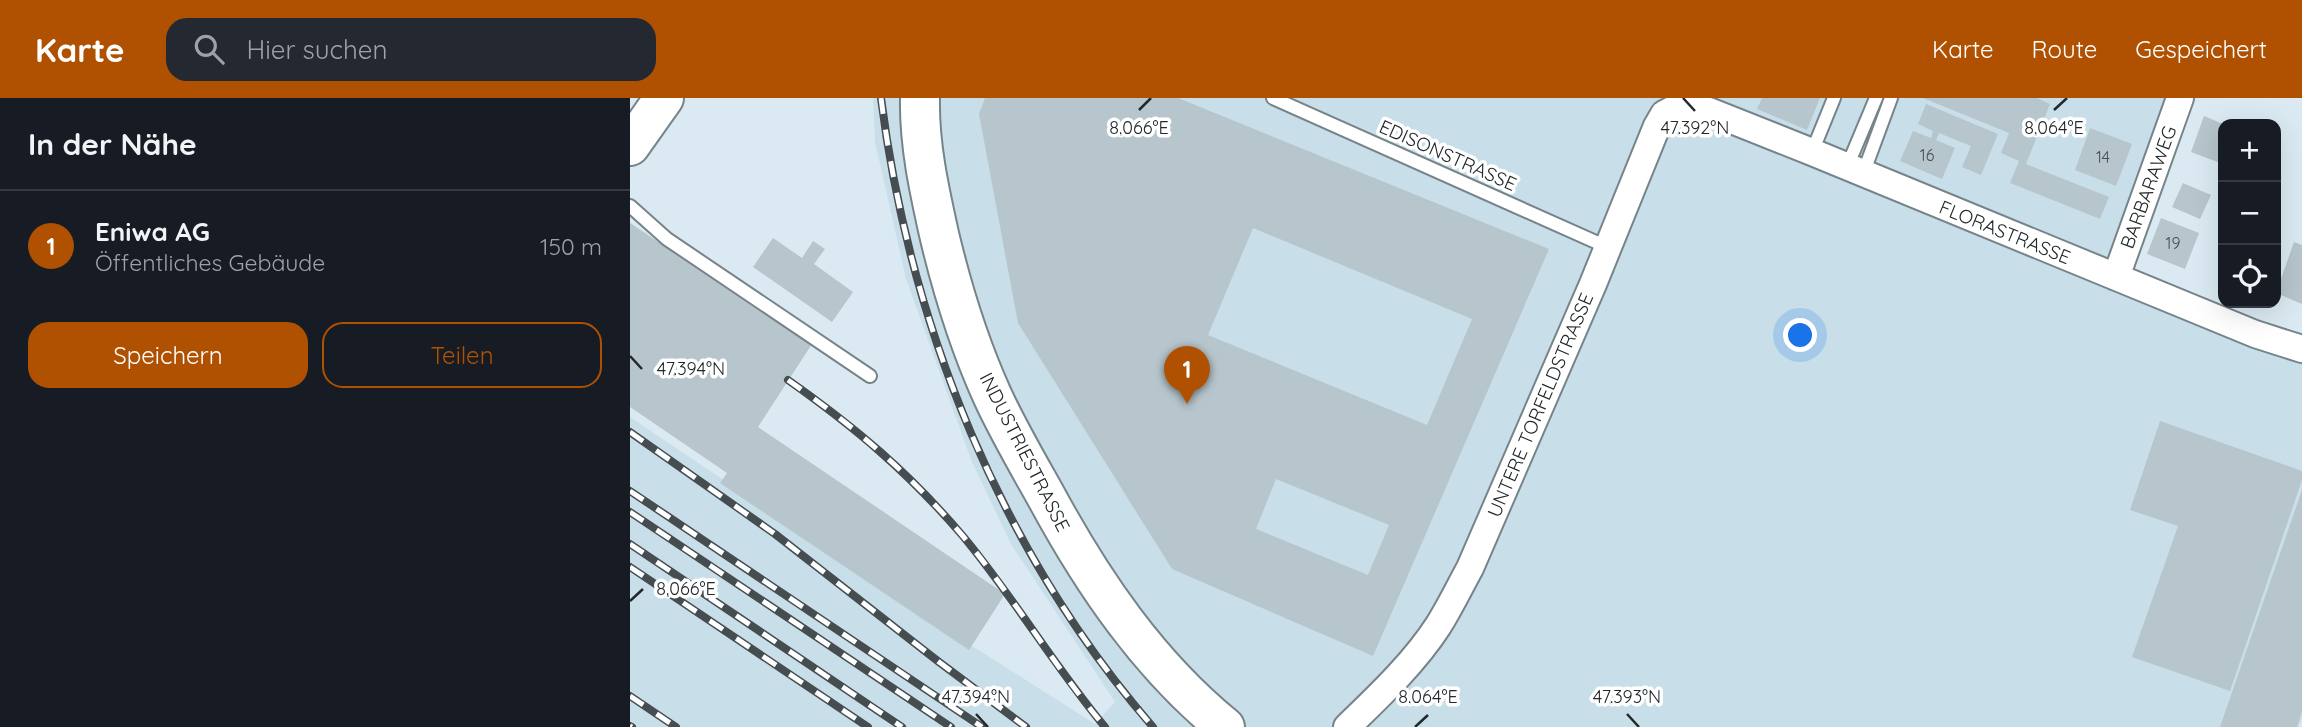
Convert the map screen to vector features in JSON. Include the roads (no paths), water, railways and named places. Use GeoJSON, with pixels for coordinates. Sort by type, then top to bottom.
{"type":"FeatureCollection","features":[{"type":"Feature","properties":{"kind":"main road"},"geometry":{"type":"LineString","coordinates":[[630,146],[664,98]]}},
{"type":"Feature","properties":{"kind":"main road","name":"INDUSTRIESTRASSE"},"geometry":{"type":"LineString","coordinates":[[898,98],[920,113],[932,201],[947,268],[969,337],[992,395],[1062,527],[1106,596],[1184,691],[1225,727]]}},
{"type":"Feature","properties":{"kind":"street","name":"BARBARAWEG"},"geometry":{"type":"LineString","coordinates":[[2116,277],[2180,98]]}},
{"type":"Feature","properties":{"kind":"street","name":"UNTERE TORFELDSTRASSE"},"geometry":{"type":"LineString","coordinates":[[1347,727],[1395,679],[1436,628],[1450,605],[1475,556],[1664,114],[1683,104],[1711,105]]}},
{"type":"Feature","properties":{"kind":"street","name":"FLORASTRASSE"},"geometry":{"type":"LineString","coordinates":[[1711,105],[1855,171],[2255,334],[2302,349]]}},
{"type":"Feature","properties":{"kind":"lane","name":"EDISONSTRASSE"},"geometry":{"type":"LineString","coordinates":[[1273,98],[1607,247]]}},
{"type":"Feature","properties":{"kind":"lane"},"geometry":{"type":"LineString","coordinates":[[1812,152],[1834,98]]}},
{"type":"Feature","properties":{"kind":"lane"},"geometry":{"type":"LineString","coordinates":[[1855,171],[1876,98]]}},
{"type":"Feature","properties":{"kind":"lane"},"geometry":{"type":"LineString","coordinates":[[1855,171],[1891,98]]}},
{"type":"Feature","properties":{"kind":"lane"},"geometry":{"type":"LineString","coordinates":[[630,206],[667,239],[870,376]]}},
{"type":"Feature","properties":{"kind":"railway"},"geometry":{"type":"LineString","coordinates":[[881,98],[895,184],[914,268],[940,352],[971,433],[1008,511],[1050,587],[1099,659],[1153,727]]}},
{"type":"Feature","properties":{"kind":"railway"},"geometry":{"type":"LineString","coordinates":[[788,380],[880,452],[942,512],[981,558],[1105,727]]}},
{"type":"Feature","properties":{"kind":"railway"},"geometry":{"type":"LineString","coordinates":[[630,432],[775,534],[1026,727]]}},
{"type":"Feature","properties":{"kind":"railway"},"geometry":{"type":"LineString","coordinates":[[630,491],[982,727]]}},
{"type":"Feature","properties":{"kind":"railway"},"geometry":{"type":"LineString","coordinates":[[630,512],[951,727]]}},
{"type":"Feature","properties":{"kind":"railway"},"geometry":{"type":"LineString","coordinates":[[630,544],[902,727]]}},
{"type":"Feature","properties":{"kind":"railway"},"geometry":{"type":"LineString","coordinates":[[630,567],[868,727]]}},
{"type":"Feature","properties":{"kind":"railway"},"geometry":{"type":"LineString","coordinates":[[630,696],[676,727]]}},
{"type":"Feature","properties":{"kind":"place","name":"Eniwa AG"},"geometry":{"type":"Point","coordinates":[1187,404]}}]}
